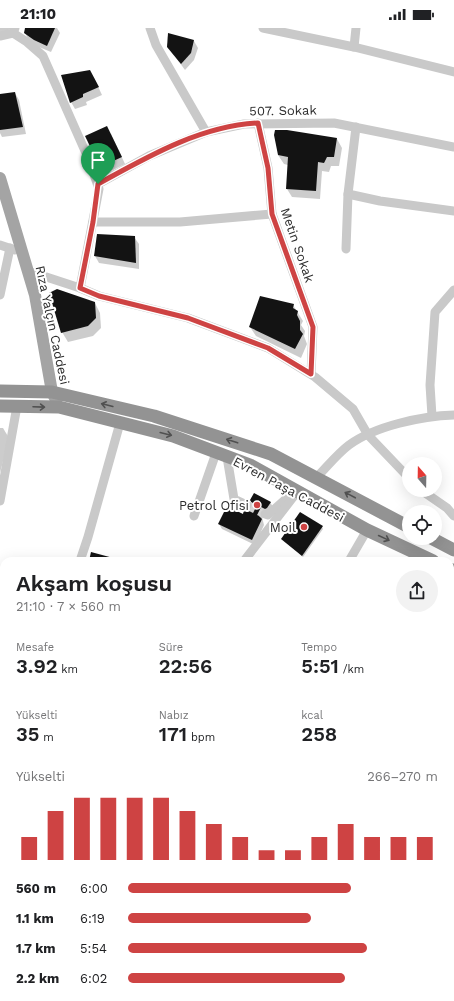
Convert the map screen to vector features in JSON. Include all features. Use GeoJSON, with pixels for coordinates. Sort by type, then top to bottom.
{"type":"FeatureCollection","features":[{"type":"Feature","properties":{"kind":"highway","name":"Evren Paşa Caddesi"},"geometry":{"type":"LineString","coordinates":[[0,391],[52,392],[154,416],[271,454],[402,522]]}},
{"type":"Feature","properties":{"kind":"highway","name":"Evren Paşa Caddesi"},"geometry":{"type":"LineString","coordinates":[[0,406],[59,407],[173,436],[250,465],[296,492],[367,530],[424,557]]}},
{"type":"Feature","properties":{"kind":"highway"},"geometry":{"type":"LineString","coordinates":[[442,544],[454,550]]}},
{"type":"Feature","properties":{"kind":"main road","name":"Rıza Yalçın Caddesi"},"geometry":{"type":"LineString","coordinates":[[0,178],[35,295],[52,392],[59,407]]}},
{"type":"Feature","properties":{"kind":"street"},"geometry":{"type":"LineString","coordinates":[[150,28],[156,45],[206,132]]}},
{"type":"Feature","properties":{"kind":"street"},"geometry":{"type":"LineString","coordinates":[[263,28],[354,47],[454,72]]}},
{"type":"Feature","properties":{"kind":"street"},"geometry":{"type":"LineString","coordinates":[[354,47],[356,28]]}},
{"type":"Feature","properties":{"kind":"street"},"geometry":{"type":"LineString","coordinates":[[0,36],[14,30],[43,56],[98,184],[93,222],[80,288]]}},
{"type":"Feature","properties":{"kind":"street","name":"Metin Sokak"},"geometry":{"type":"LineString","coordinates":[[258,123],[268,168],[272,214],[313,327],[311,374]]}},
{"type":"Feature","properties":{"kind":"street","name":"507. Sokak"},"geometry":{"type":"LineString","coordinates":[[98,184],[149,156],[206,132],[244,124],[334,123],[454,147]]}},
{"type":"Feature","properties":{"kind":"street"},"geometry":{"type":"LineString","coordinates":[[346,249],[348,194],[356,127]]}},
{"type":"Feature","properties":{"kind":"street"},"geometry":{"type":"LineString","coordinates":[[348,194],[380,201],[454,211]]}},
{"type":"Feature","properties":{"kind":"street"},"geometry":{"type":"LineString","coordinates":[[93,222],[180,222],[272,214]]}},
{"type":"Feature","properties":{"kind":"street"},"geometry":{"type":"LineString","coordinates":[[0,245],[22,252]]}},
{"type":"Feature","properties":{"kind":"street"},"geometry":{"type":"LineString","coordinates":[[0,295],[10,248]]}},
{"type":"Feature","properties":{"kind":"street"},"geometry":{"type":"LineString","coordinates":[[28,270],[99,296],[188,318],[268,348],[311,374],[353,409],[368,435],[402,471]]}},
{"type":"Feature","properties":{"kind":"street"},"geometry":{"type":"LineString","coordinates":[[432,416],[430,385],[435,312],[454,290]]}},
{"type":"Feature","properties":{"kind":"street"},"geometry":{"type":"LineString","coordinates":[[0,501],[17,406]]}},
{"type":"Feature","properties":{"kind":"street"},"geometry":{"type":"LineString","coordinates":[[316,478],[349,445],[378,430],[432,416],[454,415]]}},
{"type":"Feature","properties":{"kind":"street"},"geometry":{"type":"LineString","coordinates":[[81,557],[120,423]]}},
{"type":"Feature","properties":{"kind":"street"},"geometry":{"type":"LineString","coordinates":[[222,455],[234,499],[247,505]]}},
{"type":"Feature","properties":{"kind":"street"},"geometry":{"type":"LineString","coordinates":[[194,516],[222,455]]}},
{"type":"Feature","properties":{"kind":"street"},"geometry":{"type":"LineString","coordinates":[[265,514],[268,515],[296,492]]}},
{"type":"Feature","properties":{"kind":"street"},"geometry":{"type":"LineString","coordinates":[[247,557],[296,492]]}},
{"type":"Feature","properties":{"kind":"street"},"geometry":{"type":"LineString","coordinates":[[431,497],[447,508],[454,516]]}},
{"type":"Feature","properties":{"kind":"street"},"geometry":{"type":"LineString","coordinates":[[351,557],[367,530]]}},
{"type":"Feature","properties":{"kind":"building"},"geometry":{"type":"Polygon","coordinates":[[[25,28],[55,28],[47,46],[24,33],[25,28]]]}},
{"type":"Feature","properties":{"kind":"building"},"geometry":{"type":"Polygon","coordinates":[[[168,33],[194,40],[191,53],[181,64],[167,47],[168,33]]]}},
{"type":"Feature","properties":{"kind":"building"},"geometry":{"type":"Polygon","coordinates":[[[90,70],[99,87],[83,94],[83,97],[70,103],[61,75],[90,70]]]}},
{"type":"Feature","properties":{"kind":"building"},"geometry":{"type":"Polygon","coordinates":[[[15,92],[23,127],[0,130],[0,94],[15,92]]]}},
{"type":"Feature","properties":{"kind":"building"},"geometry":{"type":"Polygon","coordinates":[[[107,126],[122,157],[100,167],[85,136],[107,126]]]}},
{"type":"Feature","properties":{"kind":"building"},"geometry":{"type":"Polygon","coordinates":[[[275,130],[287,130],[337,138],[334,157],[327,157],[324,163],[318,162],[316,191],[286,189],[288,157],[278,155],[274,135],[275,130]]]}},
{"type":"Feature","properties":{"kind":"building"},"geometry":{"type":"Polygon","coordinates":[[[97,234],[135,236],[136,263],[94,256],[97,234]]]}},
{"type":"Feature","properties":{"kind":"building"},"geometry":{"type":"Polygon","coordinates":[[[57,289],[95,302],[96,318],[88,326],[61,333],[49,293],[57,289]]]}},
{"type":"Feature","properties":{"kind":"building"},"geometry":{"type":"Polygon","coordinates":[[[260,296],[294,304],[293,308],[298,311],[297,315],[300,321],[300,330],[303,334],[295,349],[249,327],[260,296]]]}},
{"type":"Feature","properties":{"kind":"building"},"geometry":{"type":"Polygon","coordinates":[[[254,493],[271,502],[267,508],[259,512],[259,516],[262,519],[252,540],[218,524],[227,506],[243,514],[244,510],[251,510],[253,505],[250,500],[254,493]]]}},
{"type":"Feature","properties":{"kind":"building"},"geometry":{"type":"Polygon","coordinates":[[[300,512],[323,526],[302,556],[281,539],[300,512]]]}},
{"type":"Feature","properties":{"kind":"building"},"geometry":{"type":"Polygon","coordinates":[[[91,552],[110,557],[90,557],[91,552]]]}},
{"type":"Feature","properties":{"kind":"tunnel"},"geometry":{"type":"LineString","coordinates":[[247,505],[265,514]]}},
{"type":"Feature","properties":{"kind":"place","name":"Petrol Ofisi"},"geometry":{"type":"Point","coordinates":[257,505]}},
{"type":"Feature","properties":{"kind":"place","name":"Moil"},"geometry":{"type":"Point","coordinates":[304,527]}},
{"type":"Feature","properties":{"kind":"route"},"geometry":{"type":"LineString","coordinates":[[258,123],[268,168],[272,214],[313,327],[311,374],[268,348],[188,318],[99,296],[80,288],[93,222],[98,184],[149,156],[206,132],[244,124],[258,123]]}}]}
